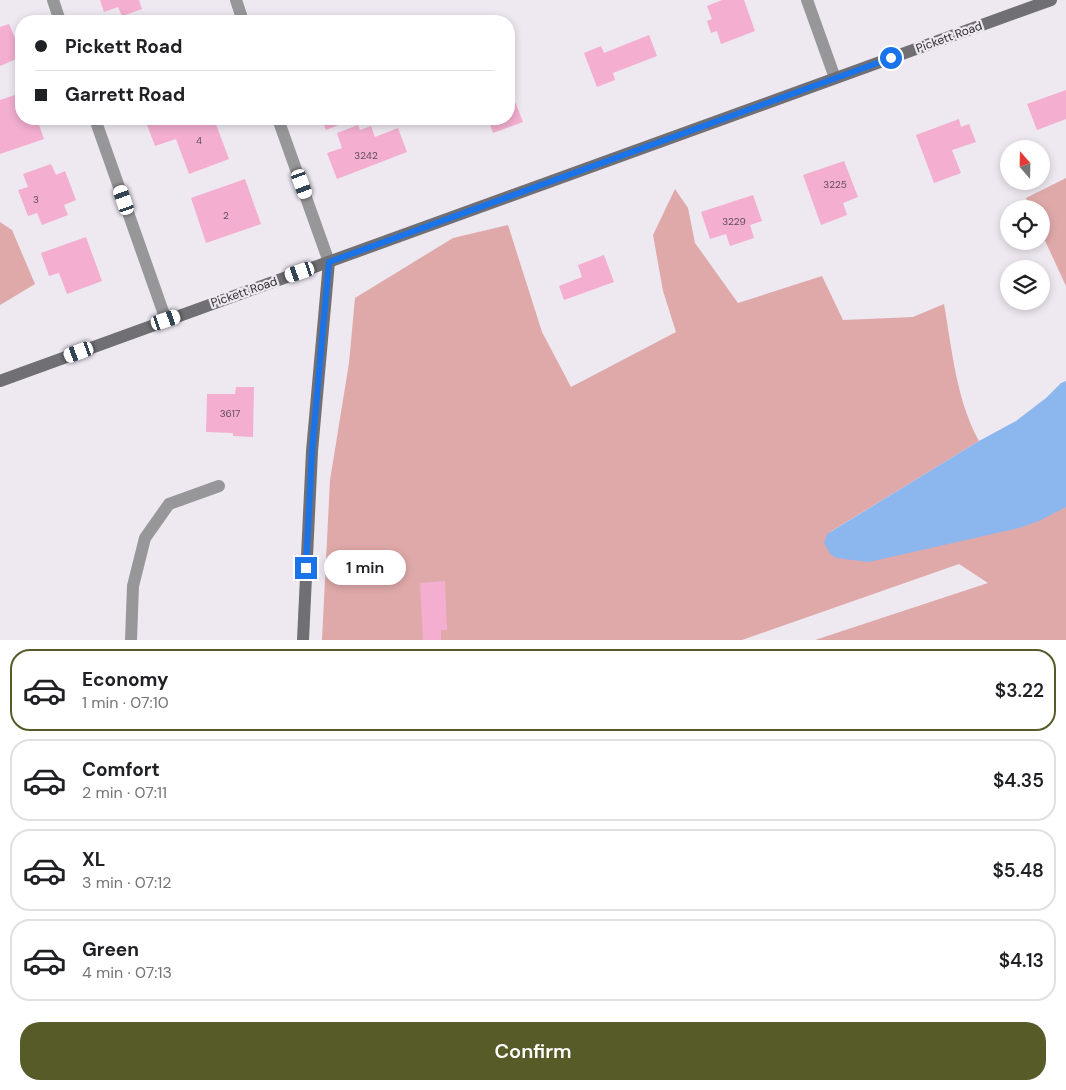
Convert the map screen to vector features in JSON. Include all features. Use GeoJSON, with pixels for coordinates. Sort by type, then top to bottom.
{"type":"FeatureCollection","features":[{"type":"Feature","properties":{"kind":"street"},"geometry":{"type":"LineString","coordinates":[[53,0],[58,15]]}},
{"type":"Feature","properties":{"kind":"street"},"geometry":{"type":"LineString","coordinates":[[236,0],[241,15]]}},
{"type":"Feature","properties":{"kind":"street"},"geometry":{"type":"LineString","coordinates":[[807,0],[835,78]]}},
{"type":"Feature","properties":{"kind":"street","name":"Pickett Road"},"geometry":{"type":"LineString","coordinates":[[0,381],[1051,0]]}},
{"type":"Feature","properties":{"kind":"street"},"geometry":{"type":"LineString","coordinates":[[97,125],[166,320]]}},
{"type":"Feature","properties":{"kind":"street"},"geometry":{"type":"LineString","coordinates":[[280,125],[329,262],[312,460],[303,640]]}},
{"type":"Feature","properties":{"kind":"street"},"geometry":{"type":"LineString","coordinates":[[131,640],[133,586],[145,538],[169,504],[219,486]]}},
{"type":"Feature","properties":{"kind":"shaded area"},"geometry":{"type":"Polygon","coordinates":[[[1066,178],[1066,286],[1049,250],[1050,200],[1027,200],[1026,198],[1042,190],[1050,190],[1050,186],[1066,178]]]}},
{"type":"Feature","properties":{"kind":"shaded area"},"geometry":{"type":"Polygon","coordinates":[[[675,189],[688,208],[695,243],[738,303],[822,276],[843,320],[913,317],[944,304],[960,391],[971,425],[979,441],[830,532],[1066,504],[1066,640],[815,640],[988,583],[959,564],[742,640],[322,640],[330,480],[349,363],[355,298],[453,238],[508,225],[542,332],[571,387],[676,332],[663,291],[653,235],[675,189]]]}},
{"type":"Feature","properties":{"kind":"shaded area"},"geometry":{"type":"Polygon","coordinates":[[[0,222],[12,230],[35,284],[0,305],[0,222]]]}},
{"type":"Feature","properties":{"kind":"water"},"geometry":{"type":"Polygon","coordinates":[[[1066,381],[1066,507],[1039,521],[1019,528],[873,561],[837,558],[831,555],[824,543],[827,534],[979,441],[1016,421],[1046,398],[1061,383],[1066,381]]]}},
{"type":"Feature","properties":{"kind":"building"},"geometry":{"type":"Polygon","coordinates":[[[100,0],[139,0],[142,9],[125,15],[122,15],[118,7],[104,12],[100,0]]]}},
{"type":"Feature","properties":{"kind":"building"},"geometry":{"type":"Polygon","coordinates":[[[722,0],[744,0],[755,31],[721,44],[717,31],[711,33],[707,21],[712,19],[707,6],[722,0]]]}},
{"type":"Feature","properties":{"kind":"building"},"geometry":{"type":"Polygon","coordinates":[[[9,24],[15,38],[15,60],[0,66],[0,27],[9,24]]]}},
{"type":"Feature","properties":{"kind":"building"},"geometry":{"type":"Polygon","coordinates":[[[649,35],[657,56],[613,73],[615,80],[597,87],[584,53],[601,46],[604,53],[649,35]]]}},
{"type":"Feature","properties":{"kind":"building"},"geometry":{"type":"Polygon","coordinates":[[[1066,90],[1066,119],[1037,130],[1027,104],[1066,90]]]}},
{"type":"Feature","properties":{"kind":"building"},"geometry":{"type":"Polygon","coordinates":[[[15,95],[15,125],[39,125],[44,139],[0,154],[0,100],[15,95]]]}},
{"type":"Feature","properties":{"kind":"building"},"geometry":{"type":"Polygon","coordinates":[[[515,101],[523,122],[515,125],[515,101]]]}},
{"type":"Feature","properties":{"kind":"building"},"geometry":{"type":"Polygon","coordinates":[[[959,119],[961,127],[969,124],[976,142],[952,150],[961,173],[934,183],[916,135],[959,119]]]}},
{"type":"Feature","properties":{"kind":"building"},"geometry":{"type":"Polygon","coordinates":[[[147,125],[216,125],[229,159],[189,174],[176,139],[155,146],[147,125]]]}},
{"type":"Feature","properties":{"kind":"building"},"geometry":{"type":"Polygon","coordinates":[[[324,125],[338,125],[326,130],[324,125]]]}},
{"type":"Feature","properties":{"kind":"building"},"geometry":{"type":"Polygon","coordinates":[[[358,125],[360,130],[371,126],[375,137],[398,128],[407,152],[337,179],[327,153],[342,148],[337,133],[358,125]]]}},
{"type":"Feature","properties":{"kind":"building"},"geometry":{"type":"Polygon","coordinates":[[[490,125],[515,125],[493,133],[490,125]]]}},
{"type":"Feature","properties":{"kind":"building"},"geometry":{"type":"Polygon","coordinates":[[[844,161],[858,197],[843,203],[847,215],[821,225],[803,175],[844,161]]]}},
{"type":"Feature","properties":{"kind":"building"},"geometry":{"type":"Polygon","coordinates":[[[51,164],[56,175],[65,171],[76,200],[64,205],[68,215],[42,225],[37,213],[28,216],[18,190],[28,187],[23,174],[51,164]]]}},
{"type":"Feature","properties":{"kind":"building"},"geometry":{"type":"Polygon","coordinates":[[[245,179],[261,224],[206,243],[191,198],[245,179]]]}},
{"type":"Feature","properties":{"kind":"building"},"geometry":{"type":"Polygon","coordinates":[[[753,195],[762,221],[750,225],[754,238],[730,246],[726,234],[710,239],[701,212],[753,195]]]}},
{"type":"Feature","properties":{"kind":"building"},"geometry":{"type":"Polygon","coordinates":[[[86,237],[102,281],[67,294],[59,273],[49,276],[41,253],[86,237]]]}},
{"type":"Feature","properties":{"kind":"building"},"geometry":{"type":"Polygon","coordinates":[[[604,255],[614,282],[564,300],[559,286],[582,277],[578,265],[604,255]]]}},
{"type":"Feature","properties":{"kind":"building"},"geometry":{"type":"Polygon","coordinates":[[[236,387],[254,387],[253,437],[233,436],[233,433],[206,432],[207,394],[235,394],[236,387]]]}},
{"type":"Feature","properties":{"kind":"building"},"geometry":{"type":"Polygon","coordinates":[[[445,581],[447,630],[441,630],[441,640],[423,640],[420,583],[445,581]]]}},
{"type":"Feature","properties":{"kind":"route"},"geometry":{"type":"LineString","coordinates":[[306,568],[312,451],[329,262],[891,58]]}}]}
